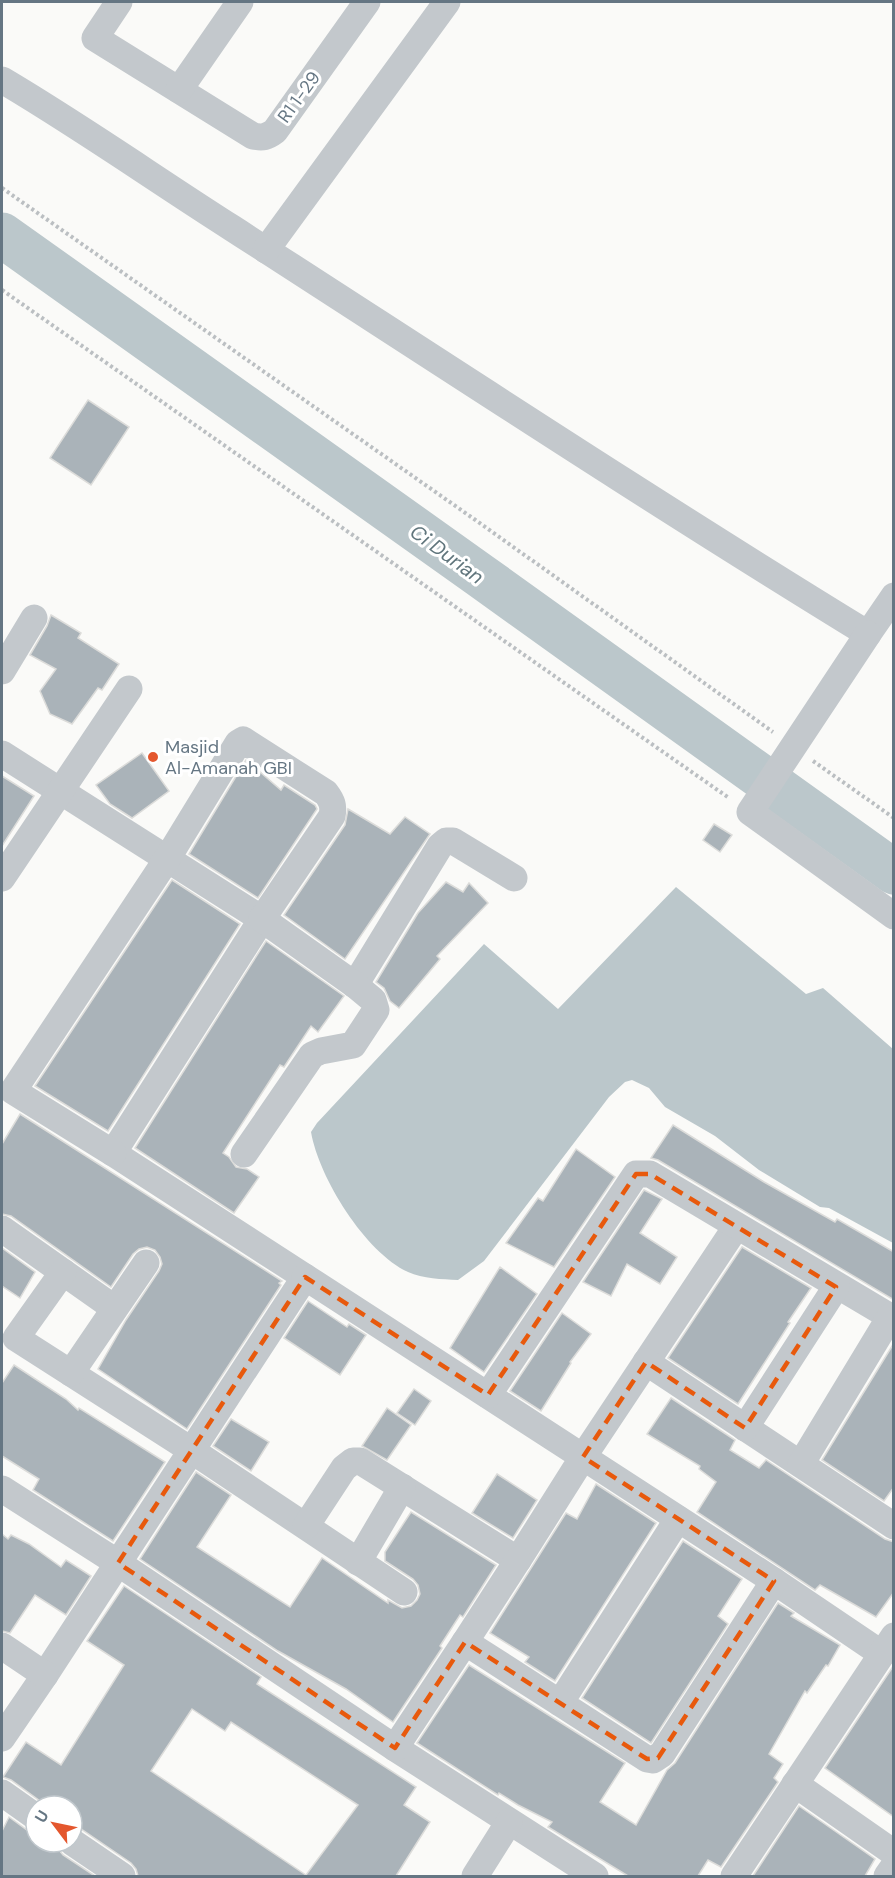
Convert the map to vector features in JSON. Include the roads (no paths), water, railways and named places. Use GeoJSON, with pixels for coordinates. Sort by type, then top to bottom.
{"type":"FeatureCollection","features":[{"type":"Feature","properties":{"kind":"street"},"geometry":{"type":"LineString","coordinates":[[119,2],[94,38],[179,90],[240,2]]}},
{"type":"Feature","properties":{"kind":"street","name":"R1 1-29"},"geometry":{"type":"LineString","coordinates":[[179,90],[253,135],[261,138],[269,136],[275,131],[368,2]]}},
{"type":"Feature","properties":{"kind":"street"},"geometry":{"type":"LineString","coordinates":[[266,250],[447,2]]}},
{"type":"Feature","properties":{"kind":"street"},"geometry":{"type":"LineString","coordinates":[[2,80],[774,577],[868,634]]}},
{"type":"Feature","properties":{"kind":"street"},"geometry":{"type":"LineString","coordinates":[[894,596],[753,808],[894,916]]}},
{"type":"Feature","properties":{"kind":"street"},"geometry":{"type":"LineString","coordinates":[[2,671],[34,618]]}},
{"type":"Feature","properties":{"kind":"street"},"geometry":{"type":"LineString","coordinates":[[2,878],[129,689]]}},
{"type":"Feature","properties":{"kind":"street"},"geometry":{"type":"LineString","coordinates":[[113,1153],[262,919],[332,816],[334,808],[326,793],[246,740],[238,743],[166,859],[7,1100],[113,1153],[774,1581],[888,1645],[734,1876]]}},
{"type":"Feature","properties":{"kind":"street"},"geometry":{"type":"LineString","coordinates":[[2,754],[262,919],[373,1000],[375,1014],[353,1045],[321,1050],[312,1055],[244,1154]]}},
{"type":"Feature","properties":{"kind":"street"},"geometry":{"type":"LineString","coordinates":[[355,985],[440,846],[446,841],[453,841],[514,878]]}},
{"type":"Feature","properties":{"kind":"street"},"geometry":{"type":"LineString","coordinates":[[488,1395],[636,1174],[650,1174],[836,1287],[892,1318],[801,1464]]}},
{"type":"Feature","properties":{"kind":"street"},"geometry":{"type":"LineString","coordinates":[[395,1748],[583,1457],[736,1227]]}},
{"type":"Feature","properties":{"kind":"street"},"geometry":{"type":"LineString","coordinates":[[2,1229],[114,1308]]}},
{"type":"Feature","properties":{"kind":"street"},"geometry":{"type":"LineString","coordinates":[[71,1373],[146,1263]]}},
{"type":"Feature","properties":{"kind":"street"},"geometry":{"type":"LineString","coordinates":[[63,1272],[10,1348],[71,1373],[191,1449],[404,1592]]}},
{"type":"Feature","properties":{"kind":"street"},"geometry":{"type":"LineString","coordinates":[[2,1738],[305,1277]]}},
{"type":"Feature","properties":{"kind":"street"},"geometry":{"type":"LineString","coordinates":[[745,1428],[836,1287]]}},
{"type":"Feature","properties":{"kind":"street"},"geometry":{"type":"LineString","coordinates":[[646,1362],[892,1521]]}},
{"type":"Feature","properties":{"kind":"street"},"geometry":{"type":"LineString","coordinates":[[306,1526],[344,1468],[353,1461],[365,1463],[518,1560]]}},
{"type":"Feature","properties":{"kind":"street"},"geometry":{"type":"LineString","coordinates":[[358,1562],[402,1487]]}},
{"type":"Feature","properties":{"kind":"street"},"geometry":{"type":"LineString","coordinates":[[2,1489],[118,1563],[395,1748],[596,1876]]}},
{"type":"Feature","properties":{"kind":"street"},"geometry":{"type":"LineString","coordinates":[[560,1703],[678,1519]]}},
{"type":"Feature","properties":{"kind":"street"},"geometry":{"type":"LineString","coordinates":[[465,1642],[647,1759],[658,1758],[774,1581]]}},
{"type":"Feature","properties":{"kind":"street"},"geometry":{"type":"LineString","coordinates":[[2,1646],[45,1675]]}},
{"type":"Feature","properties":{"kind":"street"},"geometry":{"type":"LineString","coordinates":[[795,1784],[894,1852]]}},
{"type":"Feature","properties":{"kind":"street"},"geometry":{"type":"LineString","coordinates":[[2,1793],[24,1809]]}},
{"type":"Feature","properties":{"kind":"street"},"geometry":{"type":"LineString","coordinates":[[479,1875],[509,1822]]}},
{"type":"Feature","properties":{"kind":"street"},"geometry":{"type":"LineString","coordinates":[[84,1850],[122,1876]]}},
{"type":"Feature","properties":{"kind":"street"},"geometry":{"type":"LineString","coordinates":[[887,1876],[894,1866]]}},
{"type":"Feature","properties":{"kind":"waterway","name":"Ci Durian"},"geometry":{"type":"LineString","coordinates":[[2,235],[894,872]]}},
{"type":"Feature","properties":{"kind":"place","name":"Masjid Al-Amanah GBI"},"geometry":{"type":"Point","coordinates":[153,757]}}]}
